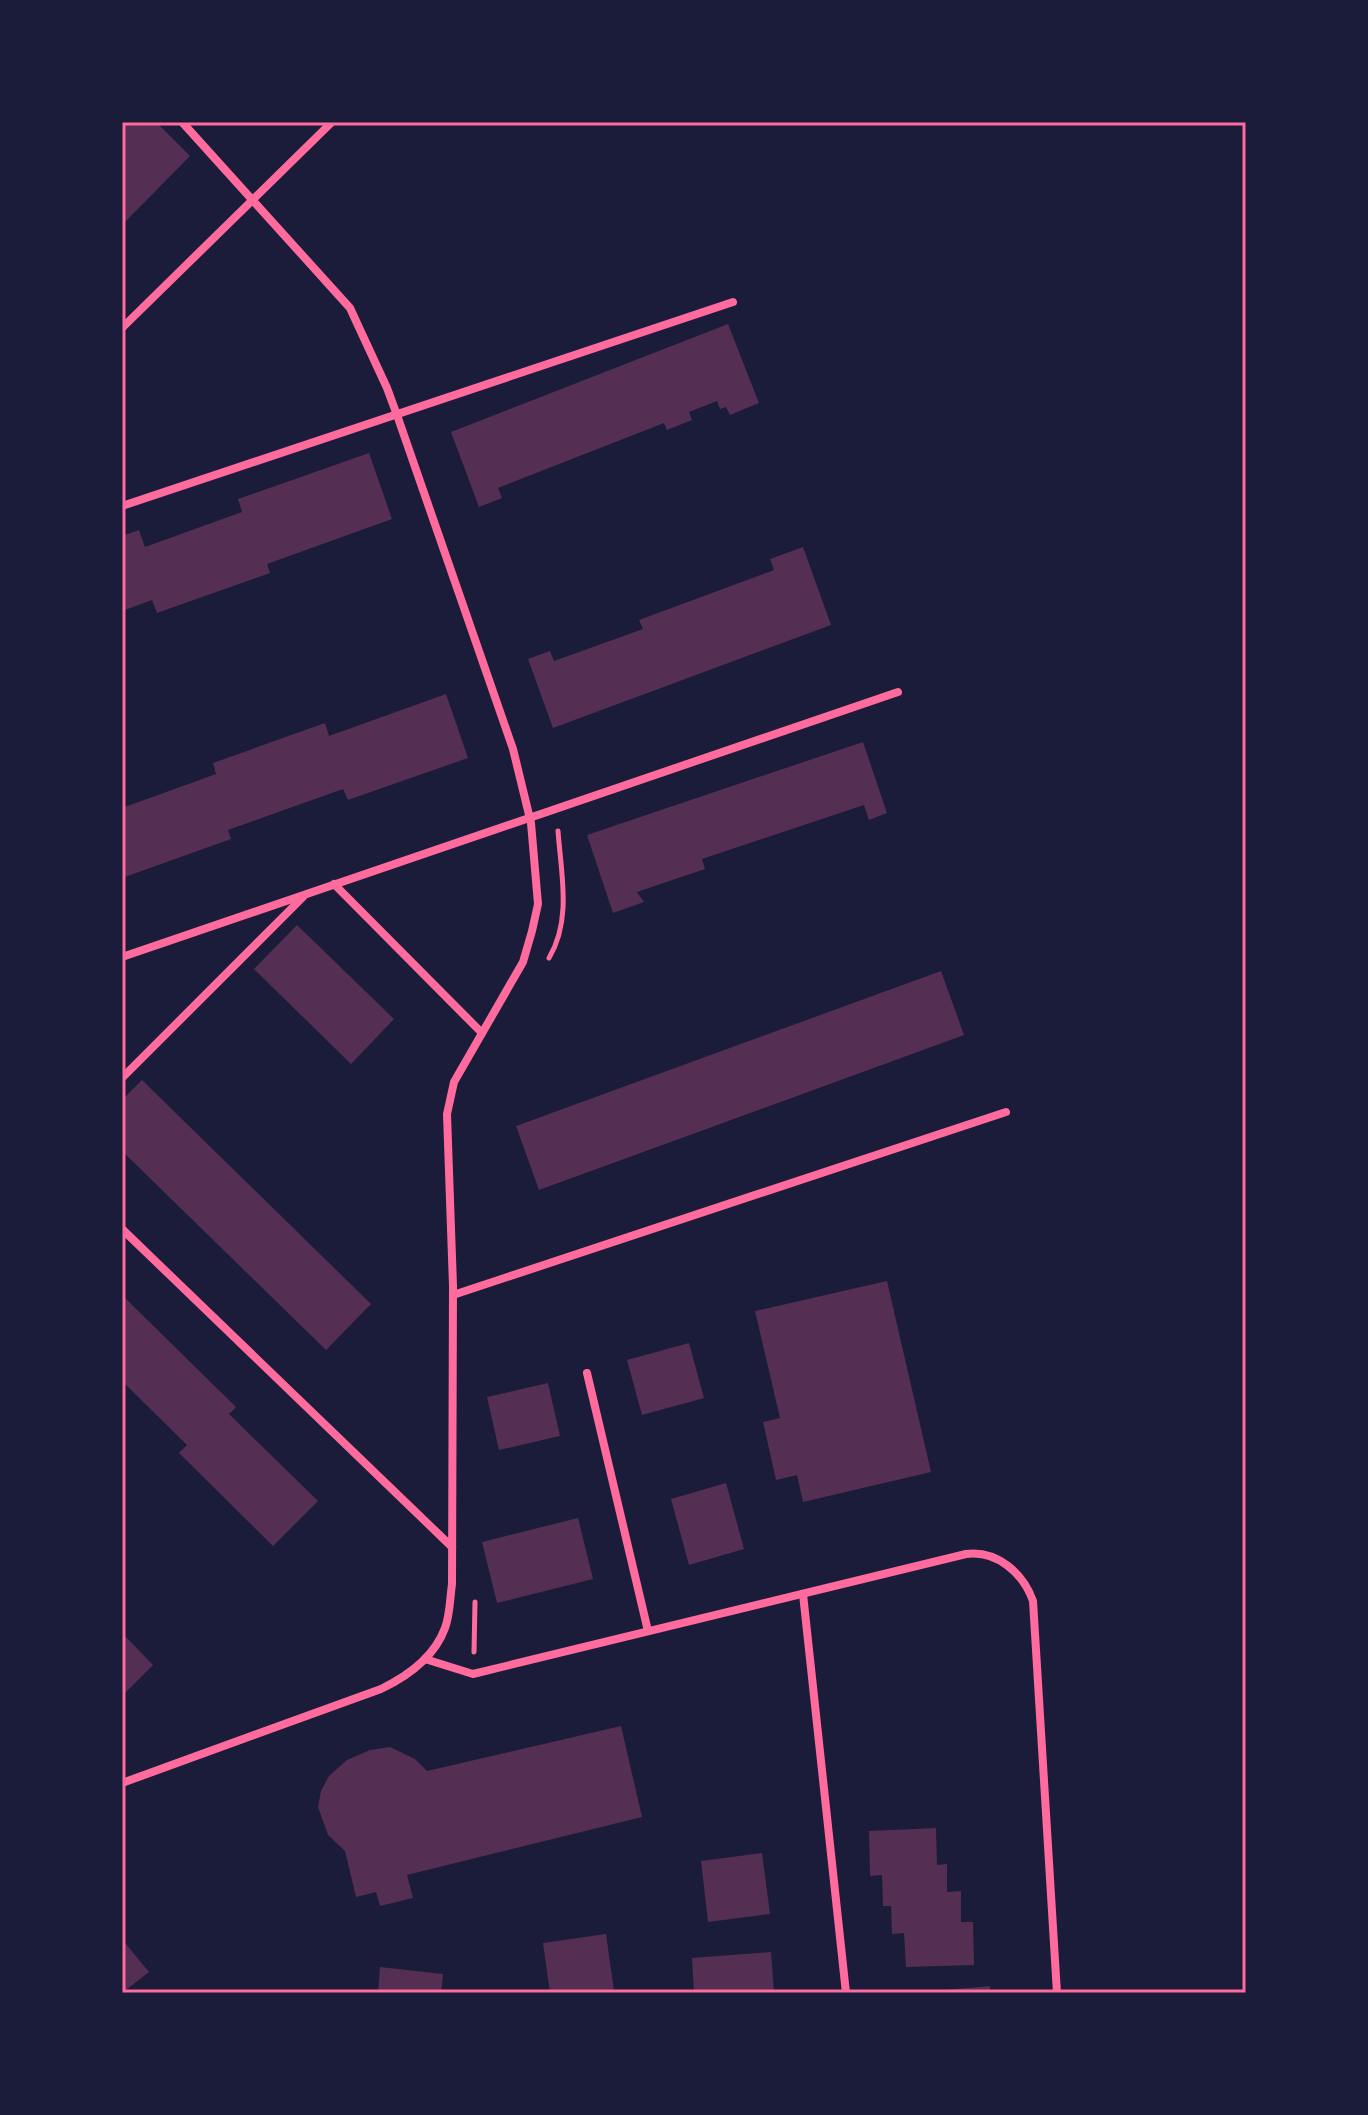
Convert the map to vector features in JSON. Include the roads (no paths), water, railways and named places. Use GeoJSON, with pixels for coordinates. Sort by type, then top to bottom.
{"type":"FeatureCollection","features":[{"type":"Feature","properties":{"kind":"street"},"geometry":{"type":"LineString","coordinates":[[122,1783],[405,1678],[425,1659],[445,1629],[452,1584],[453,1295],[447,1114],[454,1082],[523,962],[538,904],[530,818],[513,749],[387,388],[350,308],[182,122]]}},
{"type":"Feature","properties":{"kind":"street"},"geometry":{"type":"LineString","coordinates":[[122,328],[332,122]]}},
{"type":"Feature","properties":{"kind":"street"},"geometry":{"type":"LineString","coordinates":[[122,506],[733,302]]}},
{"type":"Feature","properties":{"kind":"street"},"geometry":{"type":"LineString","coordinates":[[122,957],[898,692]]}},
{"type":"Feature","properties":{"kind":"street"},"geometry":{"type":"LineString","coordinates":[[334,884],[482,1033]]}},
{"type":"Feature","properties":{"kind":"street"},"geometry":{"type":"LineString","coordinates":[[122,1078],[305,894]]}},
{"type":"Feature","properties":{"kind":"street"},"geometry":{"type":"LineString","coordinates":[[453,1295],[1006,1112]]}},
{"type":"Feature","properties":{"kind":"street"},"geometry":{"type":"LineString","coordinates":[[122,1229],[452,1547]]}},
{"type":"Feature","properties":{"kind":"street"},"geometry":{"type":"LineString","coordinates":[[587,1373],[648,1631]]}},
{"type":"Feature","properties":{"kind":"street"},"geometry":{"type":"LineString","coordinates":[[425,1659],[473,1674],[966,1554],[978,1552],[1004,1562],[1028,1586],[1033,1601],[1057,1993]]}},
{"type":"Feature","properties":{"kind":"street"},"geometry":{"type":"LineString","coordinates":[[803,1594],[846,1993]]}}]}
